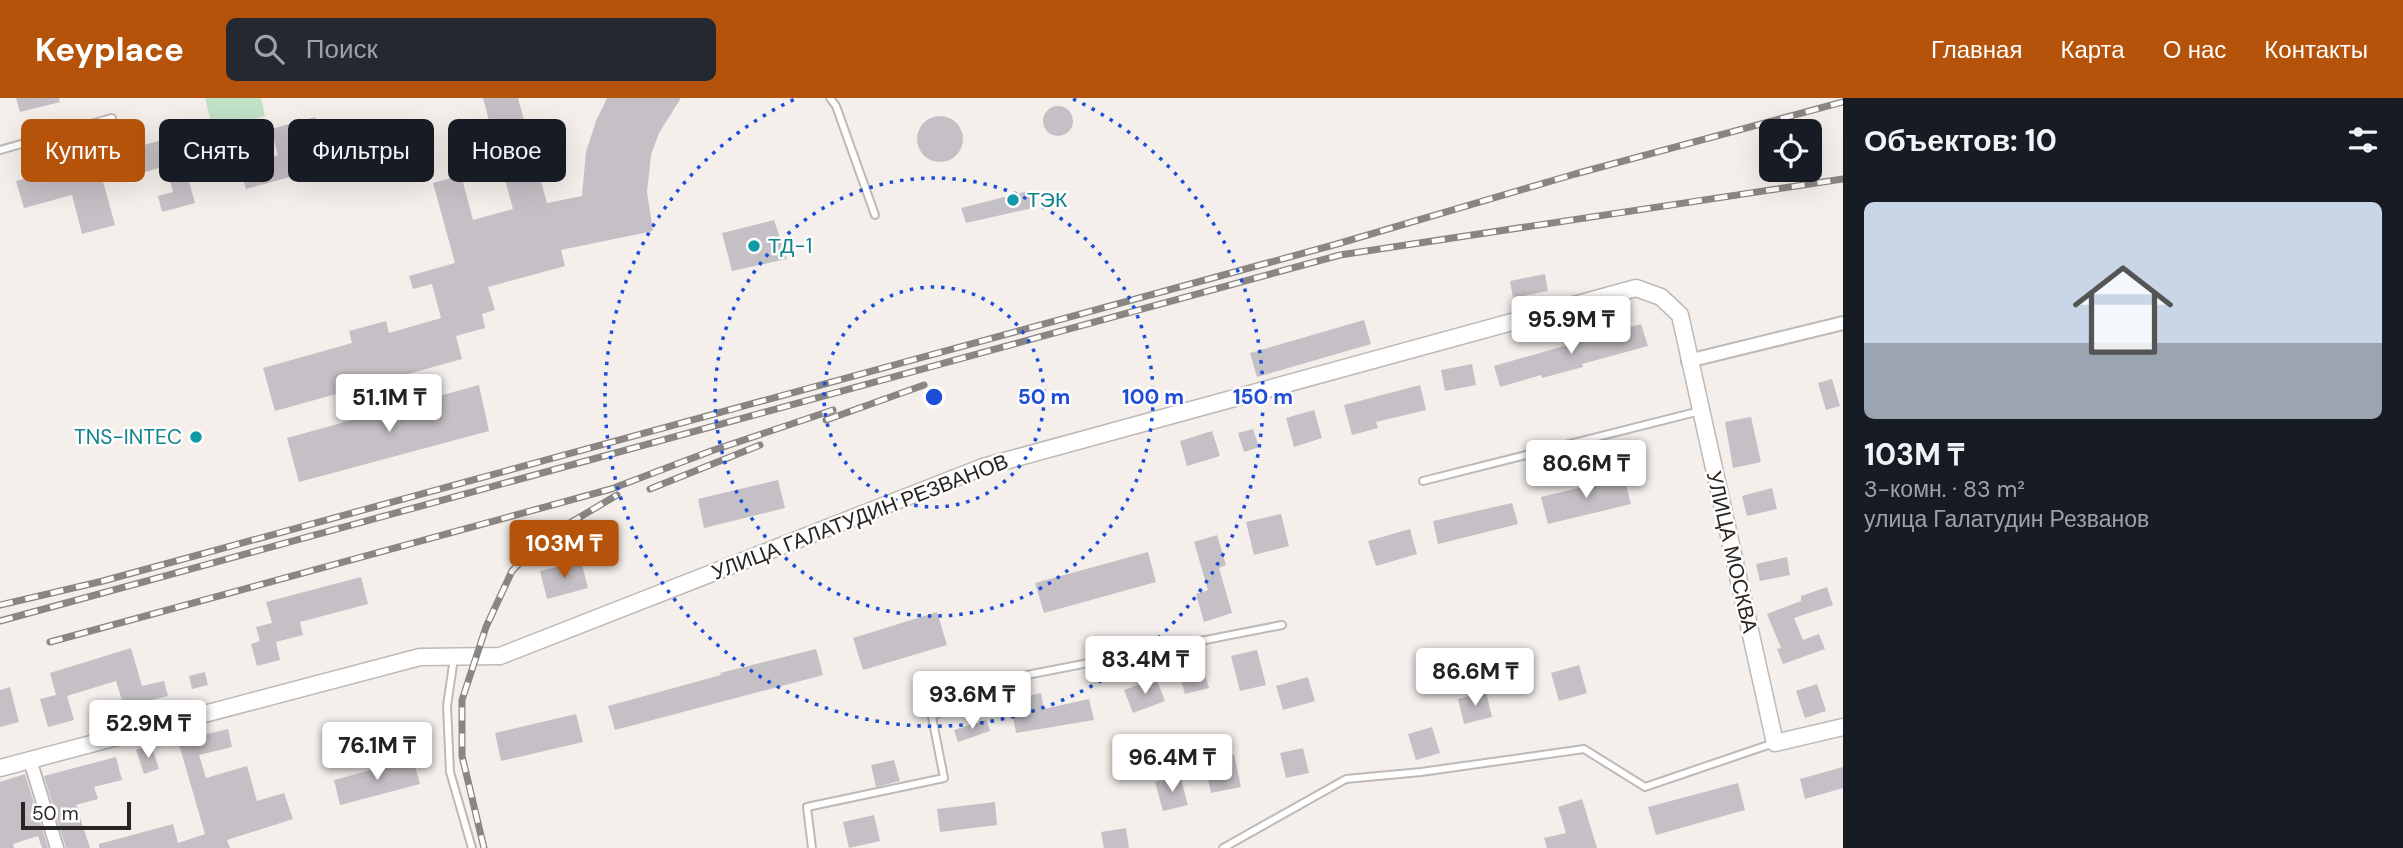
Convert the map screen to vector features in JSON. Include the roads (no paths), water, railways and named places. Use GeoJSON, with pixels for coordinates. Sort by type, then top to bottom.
{"type":"FeatureCollection","features":[{"type":"Feature","properties":{"kind":"street","name":"УЛИЦА ГАЛАТУДИН РЕЗВАНОВ"},"geometry":{"type":"LineString","coordinates":[[0,768],[420,657],[500,656],[983,467],[1636,288],[1661,297],[1680,314],[1688,360]]}},
{"type":"Feature","properties":{"kind":"street"},"geometry":{"type":"LineString","coordinates":[[1688,360],[1843,323]]}},
{"type":"Feature","properties":{"kind":"street","name":"УЛИЦА МОСКВА"},"geometry":{"type":"LineString","coordinates":[[1688,360],[1775,743]]}},
{"type":"Feature","properties":{"kind":"street"},"geometry":{"type":"LineString","coordinates":[[1775,743],[1843,727]]}},
{"type":"Feature","properties":{"kind":"street"},"geometry":{"type":"LineString","coordinates":[[30,760],[57,848]]}},
{"type":"Feature","properties":{"kind":"lane"},"geometry":{"type":"LineString","coordinates":[[830,98],[836,106],[875,215]]}},
{"type":"Feature","properties":{"kind":"lane"},"geometry":{"type":"LineString","coordinates":[[0,150],[112,118]]}},
{"type":"Feature","properties":{"kind":"lane"},"geometry":{"type":"LineString","coordinates":[[1423,481],[1700,411]]}},
{"type":"Feature","properties":{"kind":"lane"},"geometry":{"type":"LineString","coordinates":[[812,848],[807,807],[944,778],[932,716],[991,682],[1282,625]]}},
{"type":"Feature","properties":{"kind":"lane"},"geometry":{"type":"LineString","coordinates":[[455,657],[447,706],[450,772],[472,848]]}},
{"type":"Feature","properties":{"kind":"lane"},"geometry":{"type":"LineString","coordinates":[[1223,848],[1346,779],[1421,772],[1584,749],[1645,787],[1775,743]]}},
{"type":"Feature","properties":{"kind":"railway"},"geometry":{"type":"LineString","coordinates":[[0,605],[103,581],[1337,244],[1575,174],[1843,102]]}},
{"type":"Feature","properties":{"kind":"railway"},"geometry":{"type":"LineString","coordinates":[[0,621],[1340,255],[1843,179]]}},
{"type":"Feature","properties":{"kind":"railway"},"geometry":{"type":"LineString","coordinates":[[826,420],[924,385]]}},
{"type":"Feature","properties":{"kind":"railway"},"geometry":{"type":"LineString","coordinates":[[50,642],[611,489],[711,451],[833,410]]}},
{"type":"Feature","properties":{"kind":"railway"},"geometry":{"type":"LineString","coordinates":[[650,489],[760,445]]}},
{"type":"Feature","properties":{"kind":"railway"},"geometry":{"type":"LineString","coordinates":[[484,848],[462,756],[462,700],[486,627],[512,571],[543,539],[617,495]]}},
{"type":"Feature","properties":{"kind":"place","name":"ТЭК"},"geometry":{"type":"Point","coordinates":[1013,200]}},
{"type":"Feature","properties":{"kind":"place","name":"ТД-1"},"geometry":{"type":"Point","coordinates":[754,246]}},
{"type":"Feature","properties":{"kind":"place","name":"TNS-INTEC"},"geometry":{"type":"Point","coordinates":[196,437]}}]}
